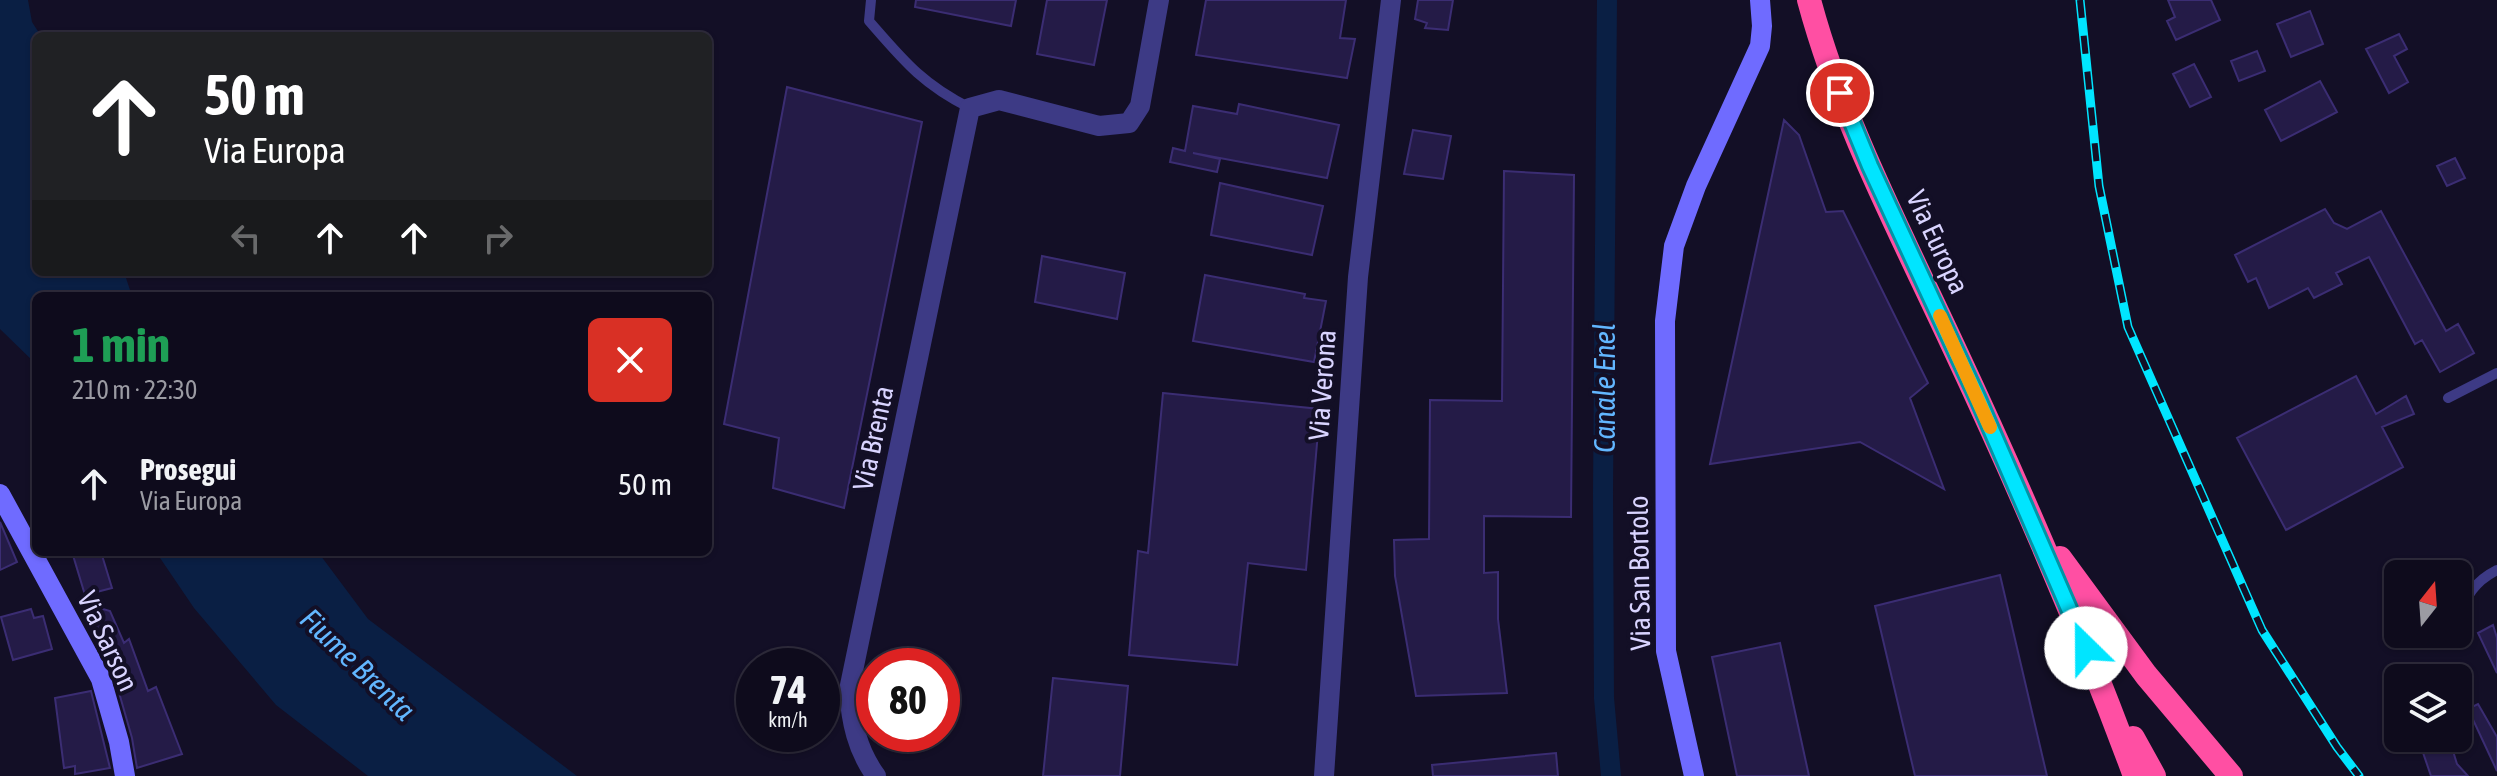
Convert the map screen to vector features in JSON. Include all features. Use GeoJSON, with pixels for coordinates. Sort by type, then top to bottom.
{"type":"FeatureCollection","features":[{"type":"Feature","properties":{"kind":"highway","name":"Via Europa"},"geometry":{"type":"LineString","coordinates":[[1809,0],[1834,77],[1864,152],[2024,504]]}},
{"type":"Feature","properties":{"kind":"highway"},"geometry":{"type":"LineString","coordinates":[[2024,504],[2099,677],[2135,776]]}},
{"type":"Feature","properties":{"kind":"highway"},"geometry":{"type":"LineString","coordinates":[[2024,504],[2101,618],[2231,776]]}},
{"type":"Feature","properties":{"kind":"highway"},"geometry":{"type":"LineString","coordinates":[[2099,677],[2154,776]]}},
{"type":"Feature","properties":{"kind":"street"},"geometry":{"type":"LineString","coordinates":[[970,108],[999,100],[1099,126],[1129,123],[1140,106],[1159,0]]}},
{"type":"Feature","properties":{"kind":"street","name":"Via Verona"},"geometry":{"type":"LineString","coordinates":[[1324,776],[1358,277],[1391,0]]}},
{"type":"Feature","properties":{"kind":"street","name":"Via San Bortolo"},"geometry":{"type":"LineString","coordinates":[[1694,776],[1666,651],[1665,321],[1674,246],[1696,186],[1760,46],[1760,0]]}},
{"type":"Feature","properties":{"kind":"street","name":"Via Brenta"},"geometry":{"type":"LineString","coordinates":[[876,776],[851,724],[849,690],[970,108]]}},
{"type":"Feature","properties":{"kind":"street","name":"Via Sarson"},"geometry":{"type":"LineString","coordinates":[[0,494],[32,553]]}},
{"type":"Feature","properties":{"kind":"street","name":"Via Sarson"},"geometry":{"type":"LineString","coordinates":[[34,556],[101,679],[125,776]]}},
{"type":"Feature","properties":{"kind":"lane"},"geometry":{"type":"LineString","coordinates":[[871,0],[869,21],[906,64],[939,92],[970,108]]}},
{"type":"Feature","properties":{"kind":"lane"},"geometry":{"type":"LineString","coordinates":[[2448,398],[2497,373]]}},
{"type":"Feature","properties":{"kind":"lane"},"geometry":{"type":"LineString","coordinates":[[2472,589],[2483,577],[2497,570]]}},
{"type":"Feature","properties":{"kind":"water"},"geometry":{"type":"Polygon","coordinates":[[[0,0],[28,0],[32,22],[38,32],[32,32],[32,276],[125,276],[131,292],[32,292],[32,360],[0,329],[0,0]]]}},
{"type":"Feature","properties":{"kind":"water","name":"Fiume Brenta"},"geometry":{"type":"Polygon","coordinates":[[[159,556],[321,556],[368,619],[577,776],[368,776],[276,705],[194,608],[159,556]]]}},
{"type":"Feature","properties":{"kind":"building"},"geometry":{"type":"Polygon","coordinates":[[[916,0],[1016,0],[1011,26],[915,7],[916,0]]]}},
{"type":"Feature","properties":{"kind":"building"},"geometry":{"type":"Polygon","coordinates":[[[1047,0],[1107,0],[1094,65],[1037,54],[1047,0]]]}},
{"type":"Feature","properties":{"kind":"building"},"geometry":{"type":"Polygon","coordinates":[[[1206,0],[1346,0],[1340,38],[1355,39],[1347,78],[1196,55],[1206,0]]]}},
{"type":"Feature","properties":{"kind":"building"},"geometry":{"type":"Polygon","coordinates":[[[1418,0],[1453,0],[1448,30],[1425,28],[1427,23],[1415,19],[1418,0]]]}},
{"type":"Feature","properties":{"kind":"building"},"geometry":{"type":"Polygon","coordinates":[[[2168,0],[2211,0],[2220,20],[2176,40],[2167,21],[2175,17],[2168,0]]]}},
{"type":"Feature","properties":{"kind":"building"},"geometry":{"type":"Polygon","coordinates":[[[2310,11],[2323,44],[2291,57],[2277,24],[2310,11]]]}},
{"type":"Feature","properties":{"kind":"building"},"geometry":{"type":"Polygon","coordinates":[[[2399,34],[2407,49],[2394,56],[2408,82],[2389,93],[2366,49],[2399,34]]]}},
{"type":"Feature","properties":{"kind":"building"},"geometry":{"type":"Polygon","coordinates":[[[2257,51],[2265,71],[2239,81],[2231,61],[2257,51]]]}},
{"type":"Feature","properties":{"kind":"building"},"geometry":{"type":"Polygon","coordinates":[[[2194,64],[2211,97],[2190,107],[2173,74],[2194,64]]]}},
{"type":"Feature","properties":{"kind":"building"},"geometry":{"type":"Polygon","coordinates":[[[2320,81],[2337,112],[2281,141],[2265,110],[2320,81]]]}},
{"type":"Feature","properties":{"kind":"building"},"geometry":{"type":"Polygon","coordinates":[[[787,87],[922,122],[844,508],[773,488],[779,438],[724,424],[787,87]]]}},
{"type":"Feature","properties":{"kind":"building"},"geometry":{"type":"Polygon","coordinates":[[[1239,104],[1339,125],[1327,178],[1193,153],[1220,159],[1217,172],[1170,162],[1173,148],[1185,151],[1193,106],[1237,114],[1239,104]]]}},
{"type":"Feature","properties":{"kind":"building"},"geometry":{"type":"Polygon","coordinates":[[[1784,120],[1799,135],[1826,212],[1843,211],[1928,383],[1910,398],[1944,489],[1860,442],[1710,464],[1784,120]]]}},
{"type":"Feature","properties":{"kind":"building"},"geometry":{"type":"Polygon","coordinates":[[[1413,130],[1451,136],[1443,179],[1404,174],[1413,130]]]}},
{"type":"Feature","properties":{"kind":"building"},"geometry":{"type":"Polygon","coordinates":[[[2455,158],[2465,178],[2447,186],[2437,166],[2455,158]]]}},
{"type":"Feature","properties":{"kind":"building"},"geometry":{"type":"Polygon","coordinates":[[[1504,171],[1574,175],[1571,517],[1484,516],[1484,573],[1498,572],[1498,619],[1507,693],[1416,696],[1395,576],[1394,540],[1429,539],[1430,400],[1502,401],[1504,171]]]}},
{"type":"Feature","properties":{"kind":"building"},"geometry":{"type":"Polygon","coordinates":[[[1220,183],[1323,206],[1312,255],[1211,235],[1220,183]]]}},
{"type":"Feature","properties":{"kind":"building"},"geometry":{"type":"Polygon","coordinates":[[[2325,209],[2334,223],[2347,229],[2381,211],[2446,331],[2458,324],[2474,353],[2440,372],[2422,340],[2415,344],[2369,257],[2336,273],[2342,284],[2314,298],[2308,288],[2269,308],[2256,278],[2248,282],[2235,255],[2325,209]]]}},
{"type":"Feature","properties":{"kind":"building"},"geometry":{"type":"Polygon","coordinates":[[[1042,256],[1125,273],[1117,319],[1035,302],[1042,256]]]}},
{"type":"Feature","properties":{"kind":"building"},"geometry":{"type":"Polygon","coordinates":[[[1205,275],[1305,294],[1304,298],[1326,301],[1314,362],[1193,341],[1205,275]]]}},
{"type":"Feature","properties":{"kind":"building"},"geometry":{"type":"Polygon","coordinates":[[[2356,376],[2376,414],[2406,396],[2414,414],[2382,427],[2403,467],[2286,530],[2237,438],[2356,376]]]}},
{"type":"Feature","properties":{"kind":"building"},"geometry":{"type":"Polygon","coordinates":[[[1163,393],[1320,409],[1306,570],[1248,563],[1237,665],[1129,655],[1138,551],[1148,553],[1163,393]]]}},
{"type":"Feature","properties":{"kind":"building"},"geometry":{"type":"Polygon","coordinates":[[[0,522],[17,562],[0,570],[0,522]]]}},
{"type":"Feature","properties":{"kind":"building"},"geometry":{"type":"Polygon","coordinates":[[[73,556],[102,556],[112,588],[85,595],[73,556]]]}},
{"type":"Feature","properties":{"kind":"building"},"geometry":{"type":"Polygon","coordinates":[[[2000,575],[2047,776],[1915,776],[1875,606],[2000,575]]]}},
{"type":"Feature","properties":{"kind":"building"},"geometry":{"type":"Polygon","coordinates":[[[86,604],[110,611],[124,643],[129,639],[148,691],[156,687],[182,754],[137,768],[114,675],[87,621],[86,604]]]}},
{"type":"Feature","properties":{"kind":"building"},"geometry":{"type":"Polygon","coordinates":[[[31,609],[34,618],[43,616],[52,649],[13,660],[1,617],[31,609]]]}},
{"type":"Feature","properties":{"kind":"building"},"geometry":{"type":"Polygon","coordinates":[[[2493,625],[2497,638],[2497,673],[2478,633],[2493,625]]]}},
{"type":"Feature","properties":{"kind":"building"},"geometry":{"type":"Polygon","coordinates":[[[1780,643],[1809,776],[1737,776],[1712,657],[1780,643]]]}},
{"type":"Feature","properties":{"kind":"building"},"geometry":{"type":"Polygon","coordinates":[[[1053,678],[1128,686],[1120,776],[1043,776],[1053,678]]]}},
{"type":"Feature","properties":{"kind":"building"},"geometry":{"type":"Polygon","coordinates":[[[91,691],[110,768],[75,774],[75,766],[64,768],[55,698],[91,691]]]}},
{"type":"Feature","properties":{"kind":"building"},"geometry":{"type":"Polygon","coordinates":[[[2478,704],[2497,737],[2497,771],[2472,718],[2472,707],[2478,704]]]}},
{"type":"Feature","properties":{"kind":"building"},"geometry":{"type":"Polygon","coordinates":[[[2423,752],[2453,752],[2457,764],[2468,776],[2431,776],[2423,752]]]}},
{"type":"Feature","properties":{"kind":"building"},"geometry":{"type":"Polygon","coordinates":[[[1556,753],[1558,776],[1433,776],[1432,765],[1556,753]]]}},
{"type":"Feature","properties":{"kind":"waterway","name":"Canale Enel"},"geometry":{"type":"LineString","coordinates":[[1607,0],[1604,698],[1611,776]]}},
{"type":"Feature","properties":{"kind":"railway"},"geometry":{"type":"LineString","coordinates":[[2080,0],[2099,186],[2128,327],[2262,630],[2359,776]]}},
{"type":"Feature","properties":{"kind":"slow traffic"},"geometry":{"type":"LineString","coordinates":[[1940,316],[1990,427]]}},
{"type":"Feature","properties":{"kind":"route"},"geometry":{"type":"LineString","coordinates":[[1840,93],[2086,648]]}}]}
